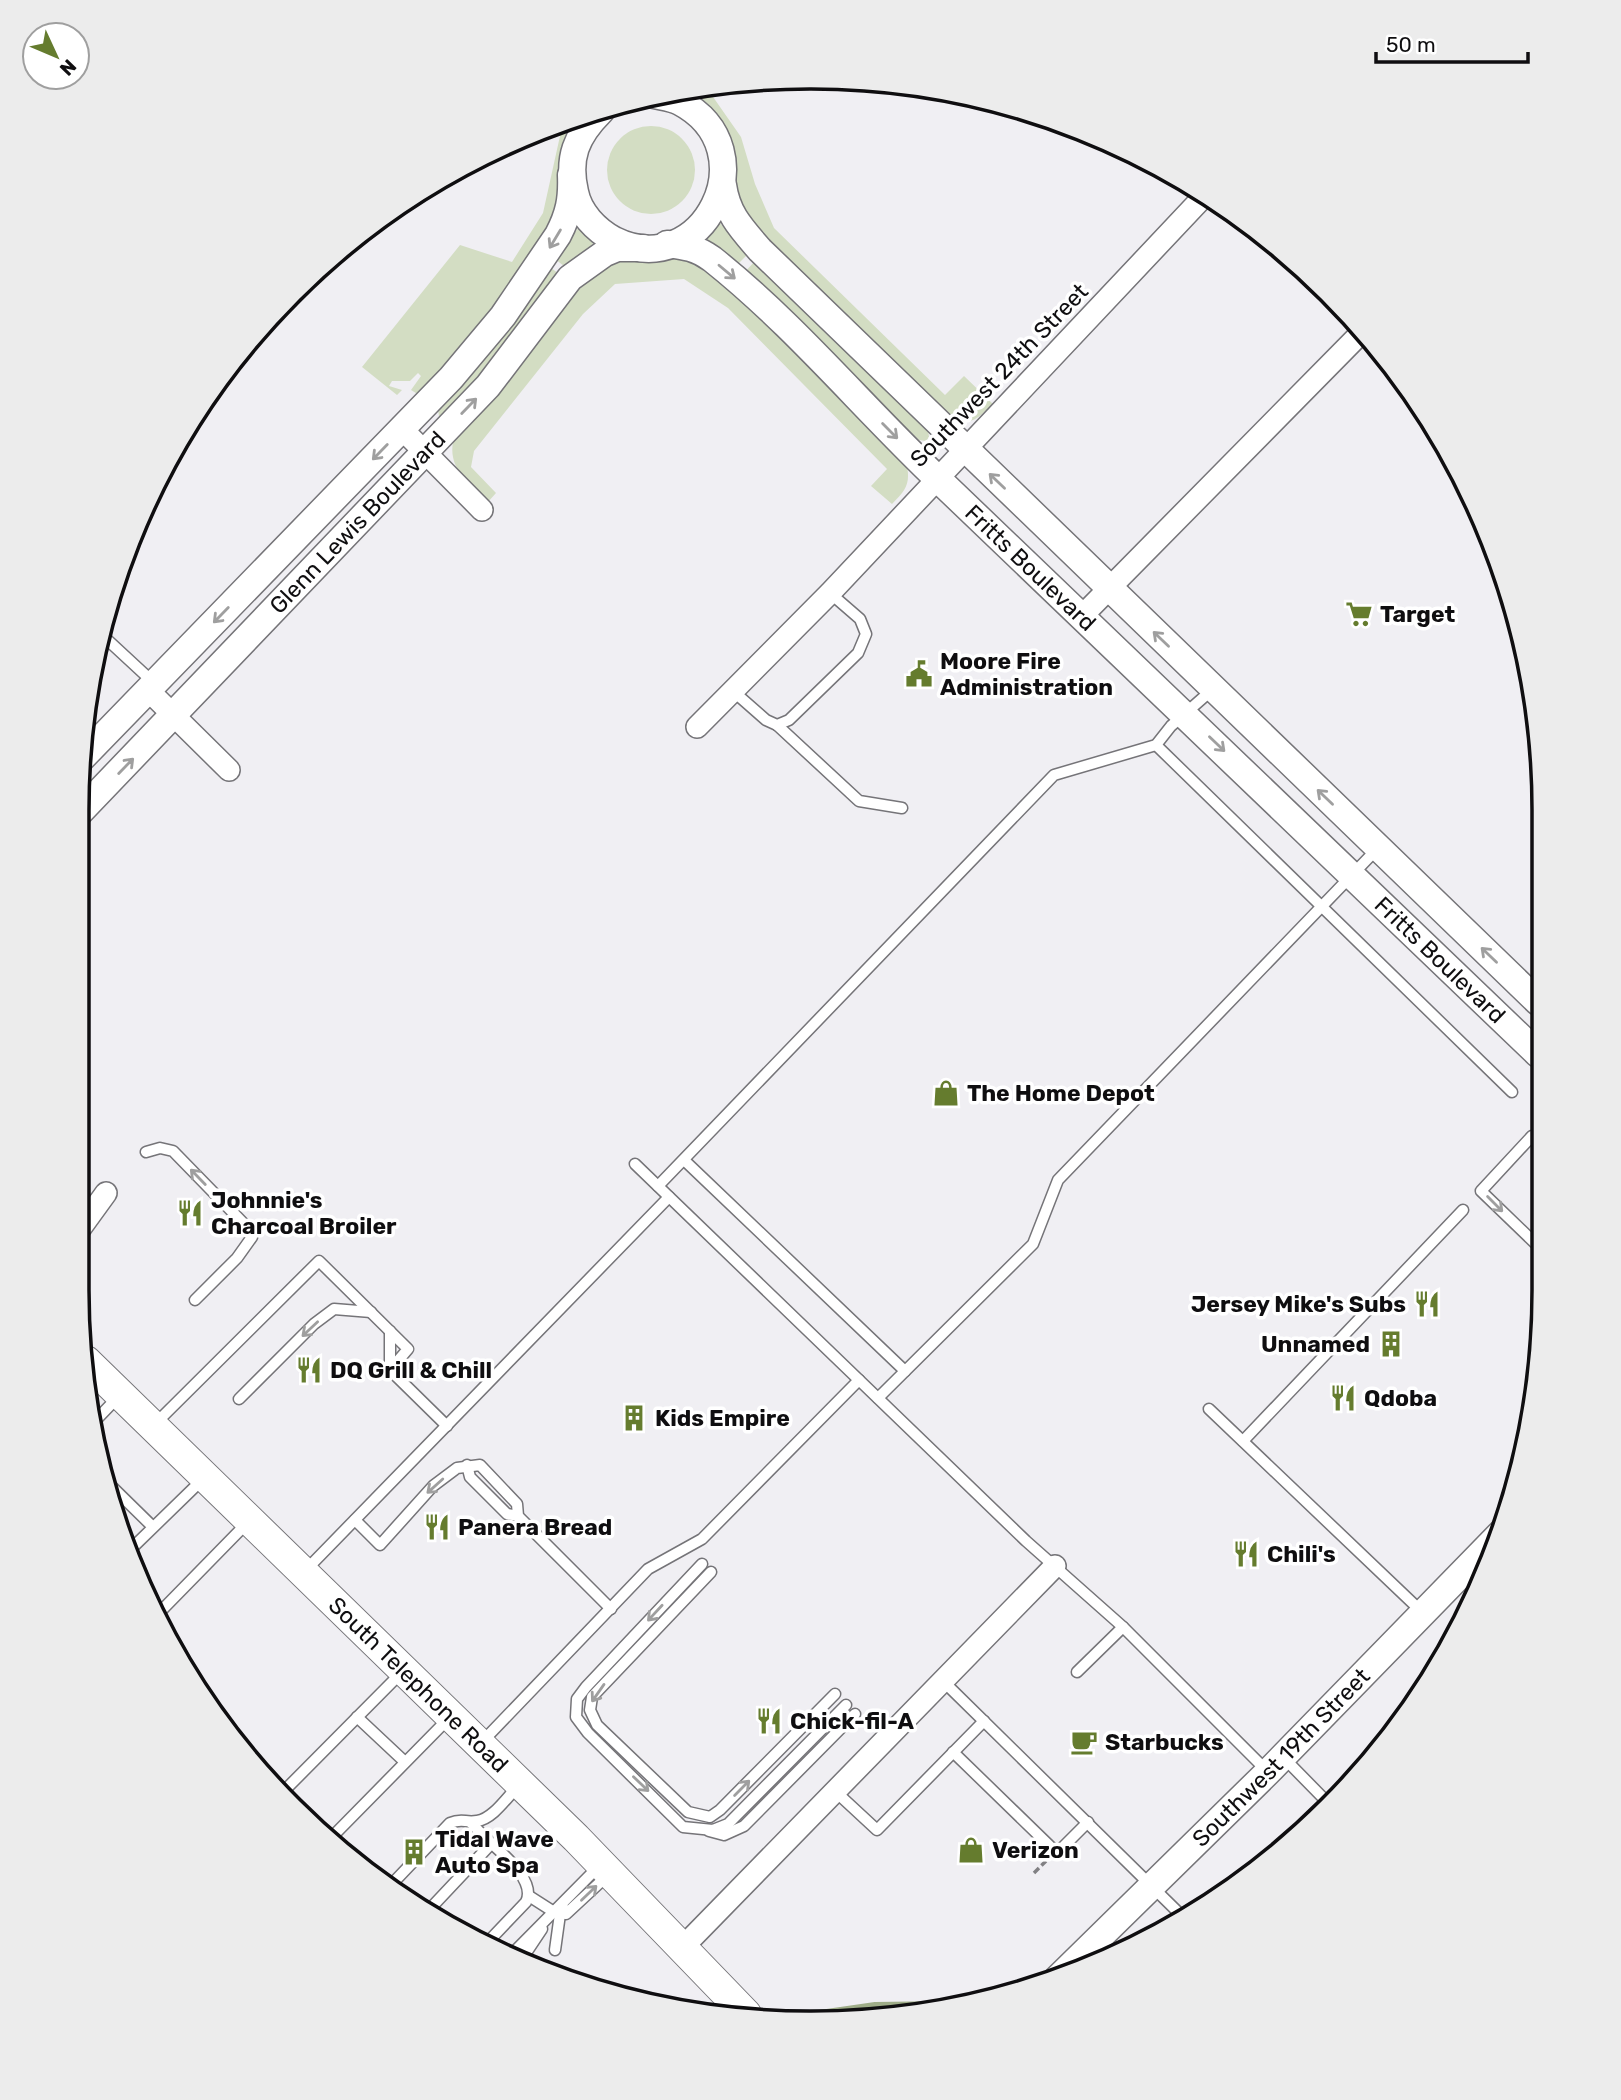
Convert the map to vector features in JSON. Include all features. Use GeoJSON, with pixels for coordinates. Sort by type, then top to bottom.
{"type":"FeatureCollection","features":[{"type":"Feature","properties":{"kind":"main road","name":"South Telephone Road"},"geometry":{"type":"LineString","coordinates":[[94,1368],[480,1744],[739,2007]]}},
{"type":"Feature","properties":{"kind":"street","name":"Fritts Boulevard"},"geometry":{"type":"LineString","coordinates":[[679,101],[699,115],[715,135],[723,159],[725,203],[741,229],[760,250],[1532,996]]}},
{"type":"Feature","properties":{"kind":"street","name":"Glenn Lewis Boulevard"},"geometry":{"type":"LineString","coordinates":[[92,747],[402,429],[479,346],[544,257],[568,215],[572,200],[574,149],[586,126]]}},
{"type":"Feature","properties":{"kind":"street"},"geometry":{"type":"LineString","coordinates":[[571,175],[576,200],[590,222],[622,244],[655,246],[681,240],[698,229],[714,209],[723,185]]}},
{"type":"Feature","properties":{"kind":"street","name":"Southwest 24th Street"},"geometry":{"type":"LineString","coordinates":[[697,727],[830,593],[1198,203]]}},
{"type":"Feature","properties":{"kind":"street","name":"Fritts Boulevard"},"geometry":{"type":"LineString","coordinates":[[655,246],[693,247],[760,300],[937,478],[1532,1048]]}},
{"type":"Feature","properties":{"kind":"street","name":"Glenn Lewis Boulevard"},"geometry":{"type":"LineString","coordinates":[[89,803],[178,713],[488,386],[570,278],[605,253],[617,248],[655,246]]}},
{"type":"Feature","properties":{"kind":"street"},"geometry":{"type":"LineString","coordinates":[[1082,616],[1356,338]]}},
{"type":"Feature","properties":{"kind":"street"},"geometry":{"type":"LineString","coordinates":[[402,429],[482,510]]}},
{"type":"Feature","properties":{"kind":"street"},"geometry":{"type":"LineString","coordinates":[[151,686],[229,770]]}},
{"type":"Feature","properties":{"kind":"street"},"geometry":{"type":"LineString","coordinates":[[89,1216],[106,1193]]}},
{"type":"Feature","properties":{"kind":"street","name":"Southwest 19th Street"},"geometry":{"type":"LineString","coordinates":[[1076,1960],[1276,1765],[1482,1553]]}},
{"type":"Feature","properties":{"kind":"street"},"geometry":{"type":"LineString","coordinates":[[682,1948],[1055,1566]]}},
{"type":"Feature","properties":{"kind":"lane"},"geometry":{"type":"LineString","coordinates":[[777,725],[789,720],[858,653],[866,634],[860,619],[830,593]]}},
{"type":"Feature","properties":{"kind":"lane"},"geometry":{"type":"LineString","coordinates":[[109,643],[151,686]]}},
{"type":"Feature","properties":{"kind":"lane"},"geometry":{"type":"LineString","coordinates":[[658,1186],[1054,775],[1156,745],[1185,713],[1213,689]]}},
{"type":"Feature","properties":{"kind":"lane"},"geometry":{"type":"LineString","coordinates":[[733,691],[765,720],[777,725],[859,801],[902,808]]}},
{"type":"Feature","properties":{"kind":"lane"},"geometry":{"type":"LineString","coordinates":[[1156,745],[1512,1092]]}},
{"type":"Feature","properties":{"kind":"lane"},"geometry":{"type":"LineString","coordinates":[[878,1398],[1033,1244],[1058,1181],[1378,848]]}},
{"type":"Feature","properties":{"kind":"lane"},"geometry":{"type":"LineString","coordinates":[[1532,1136],[1481,1191],[1532,1240]]}},
{"type":"Feature","properties":{"kind":"lane"},"geometry":{"type":"LineString","coordinates":[[146,1152],[160,1148],[173,1151],[250,1230],[252,1237],[237,1258],[195,1300]]}},
{"type":"Feature","properties":{"kind":"lane"},"geometry":{"type":"LineString","coordinates":[[684,1160],[905,1371]]}},
{"type":"Feature","properties":{"kind":"lane"},"geometry":{"type":"LineString","coordinates":[[635,1164],[1055,1566],[1276,1765],[1322,1799]]}},
{"type":"Feature","properties":{"kind":"lane"},"geometry":{"type":"LineString","coordinates":[[304,1572],[669,1197]]}},
{"type":"Feature","properties":{"kind":"lane"},"geometry":{"type":"LineString","coordinates":[[1243,1441],[1464,1210]]}},
{"type":"Feature","properties":{"kind":"lane"},"geometry":{"type":"LineString","coordinates":[[153,1425],[319,1261],[408,1349],[390,1370]]}},
{"type":"Feature","properties":{"kind":"lane"},"geometry":{"type":"LineString","coordinates":[[239,1399],[314,1324],[334,1309],[371,1312]]}},
{"type":"Feature","properties":{"kind":"lane"},"geometry":{"type":"LineString","coordinates":[[390,1331],[390,1370],[447,1426]]}},
{"type":"Feature","properties":{"kind":"lane"},"geometry":{"type":"LineString","coordinates":[[480,1744],[648,1569],[702,1539],[859,1380]]}},
{"type":"Feature","properties":{"kind":"lane"},"geometry":{"type":"LineString","coordinates":[[100,1415],[121,1394]]}},
{"type":"Feature","properties":{"kind":"lane"},"geometry":{"type":"LineString","coordinates":[[1209,1409],[1423,1613]]}},
{"type":"Feature","properties":{"kind":"lane"},"geometry":{"type":"LineString","coordinates":[[355,1520],[380,1545],[433,1486],[457,1468],[480,1465],[517,1504],[518,1516],[611,1609]]}},
{"type":"Feature","properties":{"kind":"lane"},"geometry":{"type":"LineString","coordinates":[[136,1544],[206,1476]]}},
{"type":"Feature","properties":{"kind":"lane"},"geometry":{"type":"LineString","coordinates":[[120,1494],[152,1526]]}},
{"type":"Feature","properties":{"kind":"lane"},"geometry":{"type":"LineString","coordinates":[[164,1608],[250,1520]]}},
{"type":"Feature","properties":{"kind":"lane"},"geometry":{"type":"LineString","coordinates":[[702,1563],[577,1699],[576,1717],[589,1733],[683,1827],[713,1830],[728,1824],[846,1705]]}},
{"type":"Feature","properties":{"kind":"lane"},"geometry":{"type":"LineString","coordinates":[[711,1572],[592,1697],[590,1710],[597,1725],[688,1812],[710,1817],[835,1694]]}},
{"type":"Feature","properties":{"kind":"lane"},"geometry":{"type":"LineString","coordinates":[[1077,1672],[1123,1627]]}},
{"type":"Feature","properties":{"kind":"lane"},"geometry":{"type":"LineString","coordinates":[[288,1787],[404,1670]]}},
{"type":"Feature","properties":{"kind":"lane"},"geometry":{"type":"LineString","coordinates":[[943,1681],[1177,1910]]}},
{"type":"Feature","properties":{"kind":"lane"},"geometry":{"type":"LineString","coordinates":[[700,1829],[724,1835],[744,1826],[855,1714]]}},
{"type":"Feature","properties":{"kind":"lane"},"geometry":{"type":"LineString","coordinates":[[336,1833],[451,1716]]}},
{"type":"Feature","properties":{"kind":"lane"},"geometry":{"type":"LineString","coordinates":[[357,1717],[405,1762]]}},
{"type":"Feature","properties":{"kind":"lane"},"geometry":{"type":"LineString","coordinates":[[836,1792],[877,1830],[984,1721]]}},
{"type":"Feature","properties":{"kind":"lane"},"geometry":{"type":"LineString","coordinates":[[953,1752],[1057,1853],[1088,1822]]}},
{"type":"Feature","properties":{"kind":"lane"},"geometry":{"type":"LineString","coordinates":[[396,1880],[450,1824],[460,1819],[480,1821],[520,1784]]}},
{"type":"Feature","properties":{"kind":"lane"},"geometry":{"type":"LineString","coordinates":[[482,1835],[498,1807]]}},
{"type":"Feature","properties":{"kind":"lane"},"geometry":{"type":"LineString","coordinates":[[470,1822],[514,1865],[528,1886],[529,1896],[493,1937]]}},
{"type":"Feature","properties":{"kind":"lane"},"geometry":{"type":"LineString","coordinates":[[434,1904],[491,1844]]}},
{"type":"Feature","properties":{"kind":"lane"},"geometry":{"type":"LineString","coordinates":[[527,1953],[567,1898],[606,1869]]}},
{"type":"Feature","properties":{"kind":"lane"},"geometry":{"type":"LineString","coordinates":[[518,1949],[553,1915],[569,1912],[606,1869]]}},
{"type":"Feature","properties":{"kind":"lane"},"geometry":{"type":"LineString","coordinates":[[529,1896],[553,1915],[555,1950]]}},
{"type":"Feature","properties":{"kind":"green space"},"geometry":{"type":"Polygon","coordinates":[[[712,96],[741,137],[755,184],[774,228],[945,395],[964,376],[993,404],[984,413],[971,421],[953,421],[748,223],[736,193],[735,166],[728,138],[690,100],[712,96]]]}},
{"type":"Feature","properties":{"kind":"green space"},"geometry":{"type":"Polygon","coordinates":[[[584,126],[564,202],[482,327],[419,395],[411,390],[421,376],[418,373],[410,381],[392,381],[389,386],[402,390],[397,395],[362,367],[460,245],[512,262],[543,213],[560,136],[584,126]]]}},
{"type":"Feature","properties":{"kind":"green space"},"geometry":{"type":"Polygon","coordinates":[[[642,126],[660,126],[676,133],[688,145],[695,161],[695,179],[688,195],[676,207],[660,214],[642,214],[626,207],[614,195],[607,179],[607,161],[614,145],[626,133],[642,126]]]}},
{"type":"Feature","properties":{"kind":"green space"},"geometry":{"type":"Polygon","coordinates":[[[719,222],[748,254],[736,266],[707,239],[719,222]]]}},
{"type":"Feature","properties":{"kind":"green space"},"geometry":{"type":"Polygon","coordinates":[[[579,227],[597,239],[569,270],[555,259],[579,227]]]}},
{"type":"Feature","properties":{"kind":"green space"},"geometry":{"type":"Polygon","coordinates":[[[668,255],[693,261],[734,291],[906,461],[906,485],[892,504],[871,486],[887,469],[728,308],[684,279],[615,284],[583,314],[474,451],[471,467],[496,493],[488,502],[468,483],[454,460],[453,442],[585,282],[624,260],[668,255]]]}},
{"type":"Feature","properties":{"kind":"green space"},"geometry":{"type":"Polygon","coordinates":[[[755,261],[928,430],[929,437],[926,441],[919,440],[744,273],[755,261]]]}},
{"type":"Feature","properties":{"kind":"green space"},"geometry":{"type":"Polygon","coordinates":[[[551,268],[562,276],[443,418],[439,416],[438,410],[479,366],[551,268]]]}},
{"type":"Feature","properties":{"kind":"waterway"},"geometry":{"type":"LineString","coordinates":[[843,2010],[875,2005],[908,2005]]}},
{"type":"Feature","properties":{"kind":"place","name":"Target"},"geometry":{"type":"Point","coordinates":[1359,614]}},
{"type":"Feature","properties":{"kind":"place","name":"Moore Fire Administration"},"geometry":{"type":"Point","coordinates":[919,674]}},
{"type":"Feature","properties":{"kind":"place","name":"The Home Depot"},"geometry":{"type":"Point","coordinates":[946,1093]}},
{"type":"Feature","properties":{"kind":"place","name":"Johnnie's Charcoal Broiler"},"geometry":{"type":"Point","coordinates":[190,1213]}},
{"type":"Feature","properties":{"kind":"place","name":"Jersey Mike's Subs"},"geometry":{"type":"Point","coordinates":[1427,1304]}},
{"type":"Feature","properties":{"kind":"place","name":"Unnamed"},"geometry":{"type":"Point","coordinates":[1391,1344]}},
{"type":"Feature","properties":{"kind":"place","name":"DQ Grill & Chill"},"geometry":{"type":"Point","coordinates":[309,1370]}},
{"type":"Feature","properties":{"kind":"place","name":"Qdoba"},"geometry":{"type":"Point","coordinates":[1343,1398]}},
{"type":"Feature","properties":{"kind":"place","name":"Kids Empire"},"geometry":{"type":"Point","coordinates":[634,1418]}},
{"type":"Feature","properties":{"kind":"place","name":"Panera Bread"},"geometry":{"type":"Point","coordinates":[437,1527]}},
{"type":"Feature","properties":{"kind":"place","name":"Chili's"},"geometry":{"type":"Point","coordinates":[1246,1554]}},
{"type":"Feature","properties":{"kind":"place","name":"Chick-fil-A"},"geometry":{"type":"Point","coordinates":[769,1721]}},
{"type":"Feature","properties":{"kind":"place","name":"Starbucks"},"geometry":{"type":"Point","coordinates":[1084,1742]}},
{"type":"Feature","properties":{"kind":"place","name":"Verizon"},"geometry":{"type":"Point","coordinates":[971,1850]}},
{"type":"Feature","properties":{"kind":"place","name":"Tidal Wave Auto Spa"},"geometry":{"type":"Point","coordinates":[414,1852]}}]}
